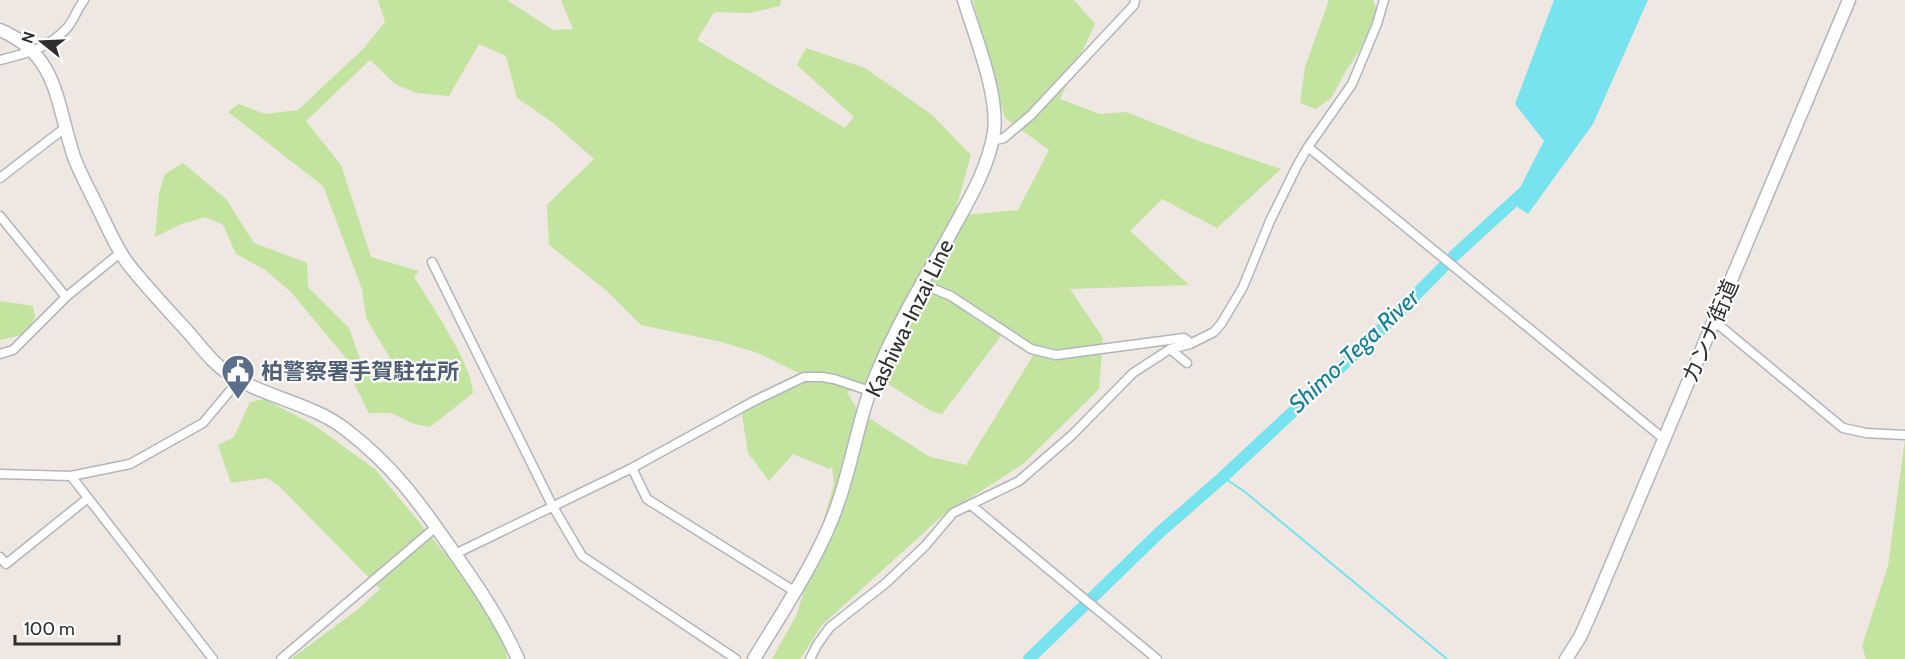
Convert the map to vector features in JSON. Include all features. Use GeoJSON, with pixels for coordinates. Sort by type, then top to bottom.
{"type":"FeatureCollection","features":[{"type":"Feature","properties":{"kind":"street"},"geometry":{"type":"LineString","coordinates":[[0,60],[34,51],[67,29],[84,0]]}},
{"type":"Feature","properties":{"kind":"street","name":"Kashiwa-Inzai Line"},"geometry":{"type":"LineString","coordinates":[[754,659],[826,532],[838,505],[877,372],[983,171],[992,141],[994,120],[989,84],[964,0]]}},
{"type":"Feature","properties":{"kind":"street"},"geometry":{"type":"LineString","coordinates":[[992,141],[1004,138],[1031,115],[1134,5],[1135,0]]}},
{"type":"Feature","properties":{"kind":"street"},"geometry":{"type":"LineString","coordinates":[[810,659],[816,645],[830,627],[886,583],[925,546],[953,513],[1019,481],[1072,435],[1133,373],[1170,349],[1190,344],[1214,332],[1229,313],[1256,259],[1280,201],[1308,147],[1352,84],[1377,24],[1384,0]]}},
{"type":"Feature","properties":{"kind":"street","name":"カンナ街道"},"geometry":{"type":"LineString","coordinates":[[1566,659],[1584,627],[1849,0]]}},
{"type":"Feature","properties":{"kind":"street"},"geometry":{"type":"LineString","coordinates":[[0,30],[16,37],[34,51],[49,72],[75,158],[120,253],[147,287],[212,359],[230,375],[312,410],[343,428],[378,456],[397,475],[494,611],[518,659]]}},
{"type":"Feature","properties":{"kind":"street"},"geometry":{"type":"LineString","coordinates":[[0,178],[66,127]]}},
{"type":"Feature","properties":{"kind":"street"},"geometry":{"type":"LineString","coordinates":[[1308,147],[1664,439]]}},
{"type":"Feature","properties":{"kind":"street"},"geometry":{"type":"LineString","coordinates":[[0,216],[66,297]]}},
{"type":"Feature","properties":{"kind":"street"},"geometry":{"type":"LineString","coordinates":[[0,354],[13,350],[66,297],[120,253]]}},
{"type":"Feature","properties":{"kind":"street"},"geometry":{"type":"LineString","coordinates":[[432,262],[552,505],[582,556],[736,659]]}},
{"type":"Feature","properties":{"kind":"street"},"geometry":{"type":"LineString","coordinates":[[922,284],[951,296],[1031,349],[1056,356],[1184,338],[1190,344]]}},
{"type":"Feature","properties":{"kind":"street"},"geometry":{"type":"LineString","coordinates":[[1714,321],[1843,428],[1866,433],[1905,435]]}},
{"type":"Feature","properties":{"kind":"street"},"geometry":{"type":"LineString","coordinates":[[1170,349],[1187,363]]}},
{"type":"Feature","properties":{"kind":"street"},"geometry":{"type":"LineString","coordinates":[[455,554],[632,468],[754,401],[804,378],[834,379],[870,391]]}},
{"type":"Feature","properties":{"kind":"street"},"geometry":{"type":"LineString","coordinates":[[0,474],[71,476],[130,464],[203,423],[239,380]]}},
{"type":"Feature","properties":{"kind":"street"},"geometry":{"type":"LineString","coordinates":[[632,468],[647,499],[794,591]]}},
{"type":"Feature","properties":{"kind":"street"},"geometry":{"type":"LineString","coordinates":[[71,476],[213,659]]}},
{"type":"Feature","properties":{"kind":"street"},"geometry":{"type":"LineString","coordinates":[[0,556],[6,564],[88,498]]}},
{"type":"Feature","properties":{"kind":"street"},"geometry":{"type":"LineString","coordinates":[[971,505],[1157,659]]}},
{"type":"Feature","properties":{"kind":"street"},"geometry":{"type":"LineString","coordinates":[[281,659],[436,527]]}},
{"type":"Feature","properties":{"kind":"green space"},"geometry":{"type":"Polygon","coordinates":[[[378,0],[507,0],[553,30],[573,29],[561,0],[781,0],[780,6],[749,13],[714,12],[697,40],[845,128],[854,117],[797,65],[806,48],[865,68],[931,114],[971,155],[954,216],[1018,210],[1049,150],[1005,118],[973,0],[1074,0],[1095,24],[1060,99],[1100,114],[1126,112],[1202,142],[1281,169],[1217,228],[1162,199],[1130,231],[1189,285],[1070,289],[1103,338],[1099,389],[1023,464],[942,516],[822,625],[800,659],[772,659],[797,614],[834,484],[832,466],[830,469],[793,454],[769,481],[748,453],[740,402],[799,373],[758,353],[722,342],[641,325],[607,291],[549,245],[547,205],[594,159],[552,122],[517,98],[506,56],[479,44],[449,96],[416,93],[395,84],[370,60],[306,121],[341,165],[371,257],[419,271],[414,277],[466,366],[473,393],[430,427],[414,424],[391,413],[369,413],[355,385],[345,357],[292,293],[264,269],[236,254],[223,225],[205,217],[179,225],[155,237],[159,193],[165,174],[183,163],[226,199],[254,243],[307,263],[308,287],[349,328],[360,359],[379,383],[396,379],[396,368],[366,318],[362,289],[323,186],[228,112],[239,104],[265,114],[298,110],[363,49],[385,22],[378,0]],[[1004,332],[942,414],[931,411],[883,381],[847,392],[858,411],[930,457],[966,465],[1037,349],[1004,332]]]}},
{"type":"Feature","properties":{"kind":"green space"},"geometry":{"type":"Polygon","coordinates":[[[1329,0],[1373,0],[1377,10],[1361,48],[1332,97],[1316,109],[1300,103],[1305,67],[1329,0]]]}},
{"type":"Feature","properties":{"kind":"green space"},"geometry":{"type":"Polygon","coordinates":[[[0,301],[33,306],[35,317],[26,334],[0,340],[0,301]]]}},
{"type":"Feature","properties":{"kind":"green space"},"geometry":{"type":"Polygon","coordinates":[[[264,399],[314,425],[376,470],[485,602],[505,640],[507,659],[291,659],[357,610],[380,589],[279,486],[267,478],[231,483],[218,445],[234,437],[250,402],[264,399]]]}},
{"type":"Feature","properties":{"kind":"green space"},"geometry":{"type":"Polygon","coordinates":[[[1905,439],[1905,659],[1866,659],[1862,646],[1888,566],[1905,439]]]}},
{"type":"Feature","properties":{"kind":"water"},"geometry":{"type":"Polygon","coordinates":[[[1554,0],[1648,0],[1593,124],[1528,214],[1512,203],[1544,141],[1515,104],[1554,0]]]}},
{"type":"Feature","properties":{"kind":"waterway","name":"Shimo-Tega River"},"geometry":{"type":"LineString","coordinates":[[1029,659],[1160,532],[1223,477],[1389,322],[1456,254],[1524,192]]}},
{"type":"Feature","properties":{"kind":"waterway"},"geometry":{"type":"LineString","coordinates":[[1223,477],[1245,492],[1447,659]]}},
{"type":"Feature","properties":{"kind":"place","name":"柏警察署手賀駐在所"},"geometry":{"type":"Point","coordinates":[238,400]}}]}
